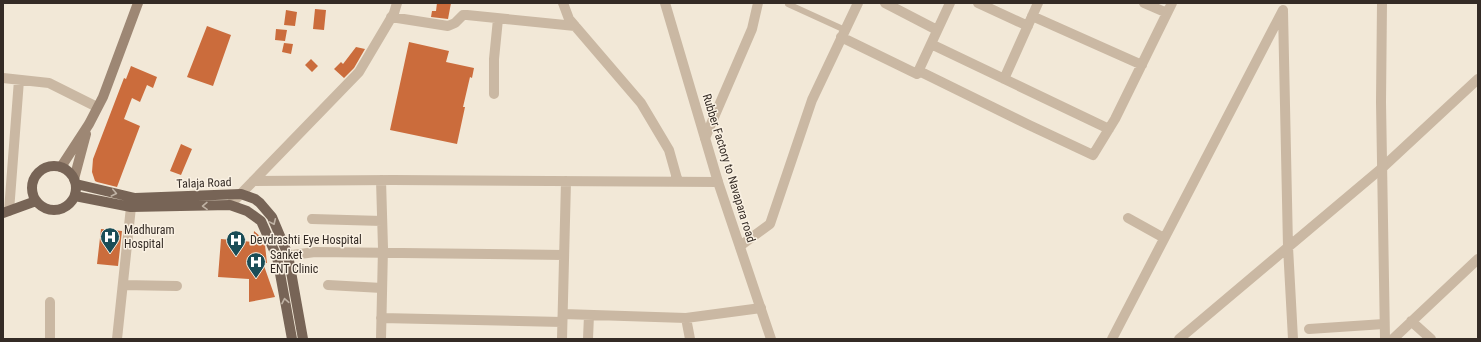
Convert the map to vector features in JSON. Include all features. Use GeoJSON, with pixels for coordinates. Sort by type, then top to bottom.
{"type":"FeatureCollection","features":[{"type":"Feature","properties":{"kind":"main road"},"geometry":{"type":"LineString","coordinates":[[61,167],[89,124],[103,97],[138,3]]}},
{"type":"Feature","properties":{"kind":"main road"},"geometry":{"type":"LineString","coordinates":[[75,182],[71,174],[61,167],[47,167],[40,170],[33,181],[33,195],[41,206],[47,209],[60,210],[67,207],[75,196],[75,182],[89,124]]}},
{"type":"Feature","properties":{"kind":"main road","name":"Talaja Road"},"geometry":{"type":"LineString","coordinates":[[75,182],[135,198],[241,194],[255,199],[265,207],[272,217],[288,255],[303,339]]}},
{"type":"Feature","properties":{"kind":"main road","name":"Talaja Road"},"geometry":{"type":"LineString","coordinates":[[75,196],[131,207],[230,205],[247,211],[261,221],[277,257],[292,339]]}},
{"type":"Feature","properties":{"kind":"main road"},"geometry":{"type":"LineString","coordinates":[[6,212],[36,201]]}},
{"type":"Feature","properties":{"kind":"main road"},"geometry":{"type":"LineString","coordinates":[[257,218],[265,207]]}},
{"type":"Feature","properties":{"kind":"street"},"geometry":{"type":"LineString","coordinates":[[230,205],[358,72],[391,17],[397,3]]}},
{"type":"Feature","properties":{"kind":"street"},"geometry":{"type":"LineString","coordinates":[[563,3],[569,19],[642,103],[669,150],[678,182]]}},
{"type":"Feature","properties":{"kind":"street"},"geometry":{"type":"LineString","coordinates":[[705,138],[752,30],[758,3]]}},
{"type":"Feature","properties":{"kind":"street"},"geometry":{"type":"LineString","coordinates":[[740,246],[770,224],[812,100],[858,3]]}},
{"type":"Feature","properties":{"kind":"street"},"geometry":{"type":"LineString","coordinates":[[885,3],[937,30]]}},
{"type":"Feature","properties":{"kind":"street"},"geometry":{"type":"LineString","coordinates":[[843,34],[918,74],[950,3]]}},
{"type":"Feature","properties":{"kind":"street"},"geometry":{"type":"LineString","coordinates":[[978,3],[1028,26]]}},
{"type":"Feature","properties":{"kind":"street"},"geometry":{"type":"LineString","coordinates":[[1004,79],[1038,3]]}},
{"type":"Feature","properties":{"kind":"street"},"geometry":{"type":"LineString","coordinates":[[1144,3],[1167,13]]}},
{"type":"Feature","properties":{"kind":"street"},"geometry":{"type":"LineString","coordinates":[[919,71],[1093,155],[1110,129],[1172,3]]}},
{"type":"Feature","properties":{"kind":"street"},"geometry":{"type":"LineString","coordinates":[[1382,3],[1381,102],[1385,339]]}},
{"type":"Feature","properties":{"kind":"street","name":"Rubber Factory to Navapara road"},"geometry":{"type":"LineString","coordinates":[[665,6],[718,182],[771,339]]}},
{"type":"Feature","properties":{"kind":"street"},"geometry":{"type":"LineString","coordinates":[[1112,339],[1282,6]]}},
{"type":"Feature","properties":{"kind":"street"},"geometry":{"type":"LineString","coordinates":[[1282,6],[1288,247],[1292,339]]}},
{"type":"Feature","properties":{"kind":"street"},"geometry":{"type":"LineString","coordinates":[[391,17],[448,26],[455,24],[463,15],[575,26]]}},
{"type":"Feature","properties":{"kind":"street"},"geometry":{"type":"LineString","coordinates":[[1032,16],[1142,66]]}},
{"type":"Feature","properties":{"kind":"street"},"geometry":{"type":"LineString","coordinates":[[494,94],[494,59],[498,19]]}},
{"type":"Feature","properties":{"kind":"street"},"geometry":{"type":"LineString","coordinates":[[931,44],[1110,129]]}},
{"type":"Feature","properties":{"kind":"street"},"geometry":{"type":"LineString","coordinates":[[3,78],[49,83],[97,106]]}},
{"type":"Feature","properties":{"kind":"street"},"geometry":{"type":"LineString","coordinates":[[1179,339],[1382,168],[1478,79]]}},
{"type":"Feature","properties":{"kind":"street"},"geometry":{"type":"LineString","coordinates":[[6,212],[19,80]]}},
{"type":"Feature","properties":{"kind":"street"},"geometry":{"type":"LineString","coordinates":[[253,181],[381,180],[718,182]]}},
{"type":"Feature","properties":{"kind":"street"},"geometry":{"type":"LineString","coordinates":[[381,180],[381,339]]}},
{"type":"Feature","properties":{"kind":"street"},"geometry":{"type":"LineString","coordinates":[[562,339],[566,181]]}},
{"type":"Feature","properties":{"kind":"street"},"geometry":{"type":"LineString","coordinates":[[117,339],[131,207]]}},
{"type":"Feature","properties":{"kind":"street"},"geometry":{"type":"LineString","coordinates":[[1128,218],[1164,238]]}},
{"type":"Feature","properties":{"kind":"street"},"geometry":{"type":"LineString","coordinates":[[312,219],[382,220]]}},
{"type":"Feature","properties":{"kind":"street"},"geometry":{"type":"LineString","coordinates":[[277,257],[315,252],[564,255]]}},
{"type":"Feature","properties":{"kind":"street"},"geometry":{"type":"LineString","coordinates":[[1393,339],[1478,259]]}},
{"type":"Feature","properties":{"kind":"street"},"geometry":{"type":"LineString","coordinates":[[123,285],[177,286]]}},
{"type":"Feature","properties":{"kind":"street"},"geometry":{"type":"LineString","coordinates":[[328,286],[382,288]]}},
{"type":"Feature","properties":{"kind":"street"},"geometry":{"type":"LineString","coordinates":[[50,302],[50,339]]}},
{"type":"Feature","properties":{"kind":"street"},"geometry":{"type":"LineString","coordinates":[[381,318],[563,318],[589,315],[686,318],[761,308]]}},
{"type":"Feature","properties":{"kind":"street"},"geometry":{"type":"LineString","coordinates":[[588,339],[589,315]]}},
{"type":"Feature","properties":{"kind":"street"},"geometry":{"type":"LineString","coordinates":[[686,318],[690,339]]}},
{"type":"Feature","properties":{"kind":"street"},"geometry":{"type":"LineString","coordinates":[[1411,322],[1431,339]]}},
{"type":"Feature","properties":{"kind":"street"},"geometry":{"type":"LineString","coordinates":[[1309,329],[1384,324]]}},
{"type":"Feature","properties":{"kind":"lane"},"geometry":{"type":"LineString","coordinates":[[788,4],[843,34]]}},
{"type":"Feature","properties":{"kind":"building"},"geometry":{"type":"Polygon","coordinates":[[[437,3],[451,3],[448,19],[431,17],[432,11],[436,11],[437,3]]]}},
{"type":"Feature","properties":{"kind":"building"},"geometry":{"type":"Polygon","coordinates":[[[315,9],[326,10],[324,30],[313,29],[315,9]]]}},
{"type":"Feature","properties":{"kind":"building"},"geometry":{"type":"Polygon","coordinates":[[[286,10],[297,12],[295,26],[284,25],[286,10]]]}},
{"type":"Feature","properties":{"kind":"building"},"geometry":{"type":"Polygon","coordinates":[[[207,26],[231,35],[213,86],[187,77],[207,26]]]}},
{"type":"Feature","properties":{"kind":"building"},"geometry":{"type":"Polygon","coordinates":[[[276,29],[287,30],[285,41],[275,40],[276,29]]]}},
{"type":"Feature","properties":{"kind":"building"},"geometry":{"type":"Polygon","coordinates":[[[409,42],[449,51],[446,62],[474,68],[472,78],[470,77],[463,107],[465,107],[457,144],[390,130],[409,42]]]}},
{"type":"Feature","properties":{"kind":"building"},"geometry":{"type":"Polygon","coordinates":[[[284,43],[293,44],[291,54],[282,52],[284,43]]]}},
{"type":"Feature","properties":{"kind":"building"},"geometry":{"type":"Polygon","coordinates":[[[356,47],[365,49],[354,68],[344,78],[334,69],[341,62],[343,64],[356,47]]]}},
{"type":"Feature","properties":{"kind":"building"},"geometry":{"type":"Polygon","coordinates":[[[311,59],[318,66],[312,72],[305,65],[311,59]]]}},
{"type":"Feature","properties":{"kind":"building"},"geometry":{"type":"Polygon","coordinates":[[[131,66],[157,77],[153,88],[147,85],[140,102],[132,98],[124,119],[140,126],[117,187],[95,181],[92,172],[93,159],[124,78],[126,79],[131,66]]]}},
{"type":"Feature","properties":{"kind":"building"},"geometry":{"type":"Polygon","coordinates":[[[181,144],[192,149],[181,175],[170,171],[181,144]]]}},
{"type":"Feature","properties":{"kind":"building"},"geometry":{"type":"Polygon","coordinates":[[[101,229],[122,231],[118,266],[97,264],[101,229]]]}},
{"type":"Feature","properties":{"kind":"building"},"geometry":{"type":"Polygon","coordinates":[[[254,231],[262,238],[265,245],[267,263],[263,263],[275,297],[249,302],[249,279],[218,277],[221,239],[253,242],[254,231]]]}},
{"type":"Feature","properties":{"kind":"place","name":"Madhuram Hospital"},"geometry":{"type":"Point","coordinates":[110,254]}},
{"type":"Feature","properties":{"kind":"place","name":"Devdrashti Eye Hospital"},"geometry":{"type":"Point","coordinates":[236,257]}},
{"type":"Feature","properties":{"kind":"place","name":"Sanket ENT Clinic"},"geometry":{"type":"Point","coordinates":[256,279]}}]}
